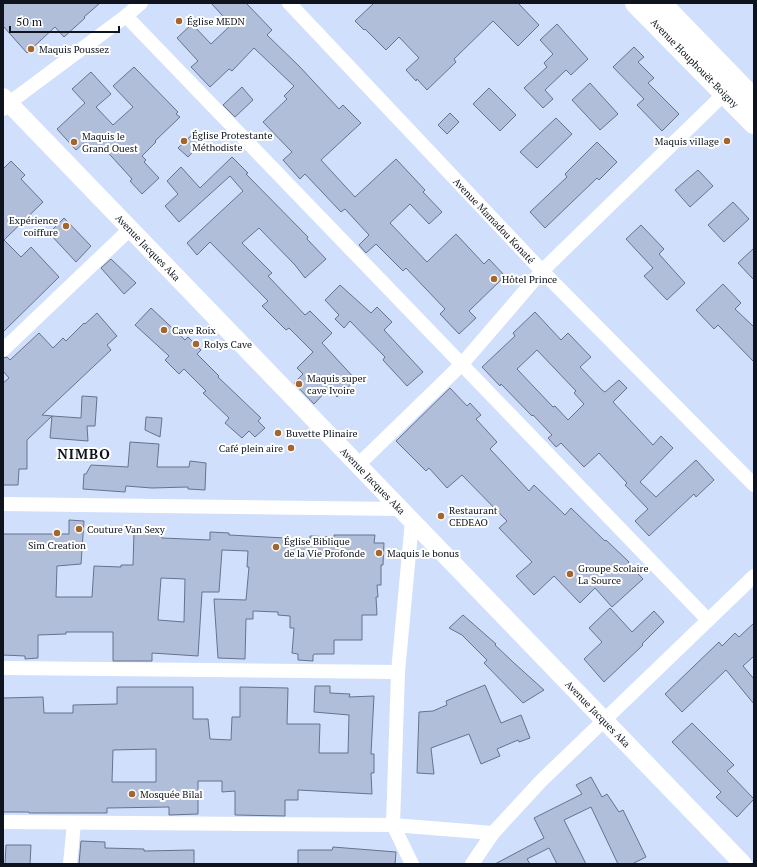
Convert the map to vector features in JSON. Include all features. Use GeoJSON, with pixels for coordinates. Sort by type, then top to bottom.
{"type":"FeatureCollection","features":[{"type":"Feature","properties":{"kind":"highway","name":"Avenue Houphouët-Boigny"},"geometry":{"type":"LineString","coordinates":[[636,3],[754,123]]}},
{"type":"Feature","properties":{"kind":"highway","name":"Avenue Houphouët-Boigny"},"geometry":{"type":"LineString","coordinates":[[660,3],[754,100]]}},
{"type":"Feature","properties":{"kind":"street"},"geometry":{"type":"LineString","coordinates":[[5,103],[126,16],[141,3]]}},
{"type":"Feature","properties":{"kind":"street","name":"Avenue Mamadou Konaté"},"geometry":{"type":"LineString","coordinates":[[288,3],[542,271],[754,485]]}},
{"type":"Feature","properties":{"kind":"street"},"geometry":{"type":"LineString","coordinates":[[126,16],[708,620]]}},
{"type":"Feature","properties":{"kind":"street"},"geometry":{"type":"LineString","coordinates":[[358,465],[462,364],[542,271],[725,93]]}},
{"type":"Feature","properties":{"kind":"street","name":"Avenue Jacques Aka"},"geometry":{"type":"LineString","coordinates":[[5,103],[130,229],[743,864]]}},
{"type":"Feature","properties":{"kind":"street"},"geometry":{"type":"LineString","coordinates":[[3,350],[130,229]]}},
{"type":"Feature","properties":{"kind":"street"},"geometry":{"type":"LineString","coordinates":[[3,504],[406,515],[398,672],[393,825],[412,864]]}},
{"type":"Feature","properties":{"kind":"street"},"geometry":{"type":"LineString","coordinates":[[472,864],[493,833],[541,781],[754,576]]}},
{"type":"Feature","properties":{"kind":"street"},"geometry":{"type":"LineString","coordinates":[[3,668],[398,672]]}},
{"type":"Feature","properties":{"kind":"street"},"geometry":{"type":"LineString","coordinates":[[3,822],[393,825],[493,833]]}},
{"type":"Feature","properties":{"kind":"street"},"geometry":{"type":"LineString","coordinates":[[70,864],[74,823]]}},
{"type":"Feature","properties":{"kind":"building"},"geometry":{"type":"Polygon","coordinates":[[[3,3],[100,3],[64,37],[55,27],[27,53],[3,26],[3,3]]]}},
{"type":"Feature","properties":{"kind":"building"},"geometry":{"type":"Polygon","coordinates":[[[211,3],[246,3],[272,30],[267,35],[300,67],[339,109],[343,105],[361,123],[321,160],[355,197],[396,159],[425,190],[423,192],[442,212],[429,224],[410,204],[390,223],[427,262],[456,234],[484,264],[489,259],[505,276],[469,311],[476,318],[459,334],[440,314],[445,309],[406,268],[403,271],[376,244],[366,253],[359,245],[369,235],[345,209],[341,212],[305,174],[300,179],[283,160],[292,152],[263,122],[287,99],[284,96],[294,86],[254,48],[232,71],[229,69],[210,87],[191,67],[198,61],[177,38],[192,24],[211,44],[231,25],[211,3]]]}},
{"type":"Feature","properties":{"kind":"building"},"geometry":{"type":"Polygon","coordinates":[[[374,3],[518,3],[539,25],[518,46],[493,21],[454,59],[456,62],[427,90],[406,70],[419,58],[399,37],[386,50],[355,21],[374,3]]]}},
{"type":"Feature","properties":{"kind":"building"},"geometry":{"type":"Polygon","coordinates":[[[557,24],[588,59],[571,75],[566,70],[545,90],[553,99],[543,108],[524,88],[547,67],[544,63],[553,54],[540,40],[557,24]]]}},
{"type":"Feature","properties":{"kind":"building"},"geometry":{"type":"Polygon","coordinates":[[[634,47],[644,57],[638,62],[654,78],[648,83],[679,114],[662,131],[637,105],[644,99],[613,67],[634,47]]]}},
{"type":"Feature","properties":{"kind":"building"},"geometry":{"type":"Polygon","coordinates":[[[134,67],[178,112],[176,114],[180,117],[142,156],[146,160],[144,162],[159,178],[142,194],[130,181],[132,179],[102,146],[94,154],[84,143],[76,150],[57,129],[85,103],[72,89],[91,72],[111,94],[96,107],[113,125],[133,107],[113,86],[134,67]]]}},
{"type":"Feature","properties":{"kind":"building"},"geometry":{"type":"Polygon","coordinates":[[[590,83],[618,114],[600,130],[572,100],[590,83]]]}},
{"type":"Feature","properties":{"kind":"building"},"geometry":{"type":"Polygon","coordinates":[[[242,87],[253,100],[235,117],[223,105],[242,87]]]}},
{"type":"Feature","properties":{"kind":"building"},"geometry":{"type":"Polygon","coordinates":[[[489,88],[516,115],[500,131],[473,104],[489,88]]]}},
{"type":"Feature","properties":{"kind":"building"},"geometry":{"type":"Polygon","coordinates":[[[450,113],[459,122],[447,134],[438,125],[450,113]]]}},
{"type":"Feature","properties":{"kind":"building"},"geometry":{"type":"Polygon","coordinates":[[[556,118],[572,134],[537,168],[520,152],[556,118]]]}},
{"type":"Feature","properties":{"kind":"building"},"geometry":{"type":"Polygon","coordinates":[[[195,132],[204,140],[188,157],[178,148],[195,132]]]}},
{"type":"Feature","properties":{"kind":"building"},"geometry":{"type":"Polygon","coordinates":[[[597,142],[617,162],[599,180],[597,178],[545,228],[530,212],[567,177],[565,174],[597,142]]]}},
{"type":"Feature","properties":{"kind":"building"},"geometry":{"type":"Polygon","coordinates":[[[232,157],[248,173],[246,174],[308,237],[307,239],[326,259],[305,278],[295,265],[259,228],[242,243],[272,273],[268,276],[305,315],[310,311],[332,333],[322,343],[356,380],[337,397],[329,388],[314,404],[294,383],[303,374],[297,368],[313,352],[289,328],[286,330],[262,306],[268,301],[210,242],[197,255],[187,243],[243,191],[230,176],[179,222],[165,206],[178,194],[167,181],[181,167],[200,188],[232,157]]]}},
{"type":"Feature","properties":{"kind":"building"},"geometry":{"type":"Polygon","coordinates":[[[11,161],[25,175],[21,179],[43,202],[4,240],[21,257],[31,247],[59,277],[3,332],[3,169],[11,161]]]}},
{"type":"Feature","properties":{"kind":"building"},"geometry":{"type":"Polygon","coordinates":[[[698,170],[713,186],[690,207],[675,190],[698,170]]]}},
{"type":"Feature","properties":{"kind":"building"},"geometry":{"type":"Polygon","coordinates":[[[733,202],[749,219],[724,242],[708,225],[733,202]]]}},
{"type":"Feature","properties":{"kind":"building"},"geometry":{"type":"Polygon","coordinates":[[[64,218],[91,246],[76,262],[49,233],[64,218]]]}},
{"type":"Feature","properties":{"kind":"building"},"geometry":{"type":"Polygon","coordinates":[[[641,225],[664,249],[659,254],[685,283],[667,300],[644,276],[653,268],[626,239],[641,225]]]}},
{"type":"Feature","properties":{"kind":"building"},"geometry":{"type":"Polygon","coordinates":[[[754,248],[754,280],[738,263],[754,248]]]}},
{"type":"Feature","properties":{"kind":"building"},"geometry":{"type":"Polygon","coordinates":[[[111,259],[136,283],[124,294],[101,268],[111,259]]]}},
{"type":"Feature","properties":{"kind":"building"},"geometry":{"type":"Polygon","coordinates":[[[723,284],[741,303],[735,309],[754,327],[754,362],[718,325],[714,329],[696,310],[723,284]]]}},
{"type":"Feature","properties":{"kind":"building"},"geometry":{"type":"Polygon","coordinates":[[[340,285],[371,313],[377,307],[392,322],[384,330],[423,372],[407,386],[383,360],[385,357],[350,321],[344,328],[335,319],[339,315],[325,300],[340,285]]]}},
{"type":"Feature","properties":{"kind":"building"},"geometry":{"type":"Polygon","coordinates":[[[151,308],[185,340],[188,337],[201,350],[197,354],[219,376],[218,377],[261,418],[258,421],[265,428],[255,437],[249,431],[242,438],[225,423],[229,418],[203,393],[206,391],[184,369],[179,374],[165,360],[169,356],[135,325],[151,308]]]}},
{"type":"Feature","properties":{"kind":"building"},"geometry":{"type":"Polygon","coordinates":[[[535,312],[561,340],[568,333],[591,357],[580,367],[602,390],[605,392],[619,380],[627,388],[613,402],[653,445],[661,436],[673,448],[640,482],[656,497],[696,460],[714,480],[696,497],[694,494],[649,536],[635,521],[648,509],[625,485],[627,483],[599,453],[584,467],[561,443],[556,447],[548,438],[552,435],[482,367],[515,336],[513,333],[535,312]],[[537,350],[517,369],[553,407],[555,406],[568,420],[584,404],[574,393],[576,391],[537,350]]]}},
{"type":"Feature","properties":{"kind":"building"},"geometry":{"type":"Polygon","coordinates":[[[97,313],[117,336],[107,345],[111,350],[42,415],[52,416],[27,440],[27,469],[19,469],[18,485],[3,485],[3,383],[9,378],[3,371],[3,358],[7,357],[10,360],[39,333],[53,348],[63,338],[66,341],[84,323],[85,324],[97,313]]]}},
{"type":"Feature","properties":{"kind":"building"},"geometry":{"type":"Polygon","coordinates":[[[450,388],[467,406],[470,403],[481,415],[476,419],[497,442],[490,449],[529,491],[534,485],[565,515],[571,508],[629,562],[628,563],[643,579],[612,607],[595,588],[580,603],[554,576],[534,595],[516,576],[532,562],[499,528],[507,521],[462,475],[447,488],[429,468],[426,471],[396,441],[450,388]]]}},
{"type":"Feature","properties":{"kind":"building"},"geometry":{"type":"Polygon","coordinates":[[[82,396],[97,397],[95,426],[87,426],[88,441],[50,438],[52,416],[81,418],[82,396]]]}},
{"type":"Feature","properties":{"kind":"building"},"geometry":{"type":"Polygon","coordinates":[[[146,417],[162,418],[160,437],[145,430],[146,417]]]}},
{"type":"Feature","properties":{"kind":"building"},"geometry":{"type":"Polygon","coordinates":[[[130,442],[159,444],[157,467],[189,467],[190,461],[206,463],[205,490],[188,489],[188,487],[152,488],[126,486],[125,492],[83,489],[84,474],[86,474],[91,465],[128,467],[130,442]]]}},
{"type":"Feature","properties":{"kind":"building"},"geometry":{"type":"Polygon","coordinates":[[[69,520],[84,521],[81,564],[57,566],[56,597],[92,597],[94,566],[121,567],[121,565],[133,565],[134,532],[162,533],[162,538],[210,540],[210,532],[229,533],[229,535],[285,538],[285,541],[310,543],[310,536],[334,537],[334,535],[375,535],[374,543],[384,543],[383,565],[381,565],[381,585],[377,585],[377,615],[362,615],[362,640],[334,640],[334,654],[315,654],[313,655],[313,661],[298,660],[298,654],[292,653],[294,628],[290,628],[290,616],[278,615],[278,612],[253,611],[253,619],[246,619],[245,659],[218,658],[214,599],[246,600],[249,567],[247,567],[248,551],[222,550],[219,592],[202,592],[198,656],[152,653],[152,661],[113,661],[113,632],[66,632],[66,634],[38,635],[38,658],[25,659],[25,656],[3,655],[3,534],[69,534],[69,520]],[[161,578],[158,620],[184,622],[185,579],[161,578]]]}},
{"type":"Feature","properties":{"kind":"building"},"geometry":{"type":"Polygon","coordinates":[[[610,608],[632,632],[654,611],[664,622],[642,644],[643,645],[604,682],[584,659],[602,642],[589,628],[610,608]]]}},
{"type":"Feature","properties":{"kind":"building"},"geometry":{"type":"Polygon","coordinates":[[[463,615],[544,690],[523,703],[484,663],[487,660],[462,635],[449,628],[463,615]]]}},
{"type":"Feature","properties":{"kind":"building"},"geometry":{"type":"Polygon","coordinates":[[[754,623],[754,656],[743,666],[754,679],[754,704],[726,670],[682,712],[665,694],[719,642],[722,646],[735,633],[739,637],[754,623]]]}},
{"type":"Feature","properties":{"kind":"building"},"geometry":{"type":"Polygon","coordinates":[[[485,685],[501,723],[521,715],[530,738],[519,742],[518,740],[497,749],[500,756],[481,764],[469,734],[431,748],[434,774],[417,773],[419,712],[433,711],[447,705],[446,701],[485,685]]]}},
{"type":"Feature","properties":{"kind":"building"},"geometry":{"type":"Polygon","coordinates":[[[315,686],[330,686],[330,693],[350,694],[349,697],[374,696],[371,754],[374,754],[374,773],[371,773],[372,794],[298,790],[298,800],[285,800],[285,816],[235,815],[235,791],[222,792],[222,781],[198,781],[198,814],[169,815],[169,807],[107,808],[107,813],[3,812],[3,698],[43,697],[44,713],[73,713],[73,705],[117,704],[117,687],[193,687],[193,719],[208,719],[210,739],[231,740],[232,717],[240,717],[240,687],[288,688],[287,724],[320,724],[319,753],[348,753],[349,715],[314,712],[315,686]],[[156,749],[113,750],[112,782],[156,782],[156,749]]]}},
{"type":"Feature","properties":{"kind":"building"},"geometry":{"type":"Polygon","coordinates":[[[692,723],[734,765],[727,771],[754,799],[737,817],[716,797],[721,792],[672,742],[692,723]]]}},
{"type":"Feature","properties":{"kind":"building"},"geometry":{"type":"Polygon","coordinates":[[[591,777],[602,797],[607,794],[619,812],[623,810],[646,857],[632,864],[618,864],[591,807],[564,820],[586,864],[557,864],[549,848],[527,859],[530,864],[495,864],[544,838],[534,818],[582,794],[576,785],[591,777]]]}},
{"type":"Feature","properties":{"kind":"building"},"geometry":{"type":"Polygon","coordinates":[[[81,841],[105,842],[105,848],[144,849],[144,851],[194,850],[194,864],[79,864],[81,841]]]}},
{"type":"Feature","properties":{"kind":"building"},"geometry":{"type":"Polygon","coordinates":[[[6,845],[31,845],[30,864],[5,864],[6,845]]]}},
{"type":"Feature","properties":{"kind":"building"},"geometry":{"type":"Polygon","coordinates":[[[333,847],[396,852],[395,864],[298,864],[298,850],[332,850],[333,847]]]}},
{"type":"Feature","properties":{"kind":"place","name":"Église MEDN"},"geometry":{"type":"Point","coordinates":[179,21]}},
{"type":"Feature","properties":{"kind":"place","name":"Maquis Poussez"},"geometry":{"type":"Point","coordinates":[31,49]}},
{"type":"Feature","properties":{"kind":"place","name":"Église Protestante Méthodiste"},"geometry":{"type":"Point","coordinates":[184,141]}},
{"type":"Feature","properties":{"kind":"place","name":"Maquis village"},"geometry":{"type":"Point","coordinates":[727,141]}},
{"type":"Feature","properties":{"kind":"place","name":"Maquis le Grand Ouest"},"geometry":{"type":"Point","coordinates":[74,142]}},
{"type":"Feature","properties":{"kind":"place","name":"Expérience coiffure"},"geometry":{"type":"Point","coordinates":[66,226]}},
{"type":"Feature","properties":{"kind":"place","name":"Hôtel Prince"},"geometry":{"type":"Point","coordinates":[494,279]}},
{"type":"Feature","properties":{"kind":"place","name":"Cave Roix"},"geometry":{"type":"Point","coordinates":[164,330]}},
{"type":"Feature","properties":{"kind":"place","name":"Rolys Cave"},"geometry":{"type":"Point","coordinates":[196,344]}},
{"type":"Feature","properties":{"kind":"place","name":"Maquis super cave Ivoire"},"geometry":{"type":"Point","coordinates":[299,384]}},
{"type":"Feature","properties":{"kind":"place","name":"Buvette Plinaire"},"geometry":{"type":"Point","coordinates":[278,433]}},
{"type":"Feature","properties":{"kind":"place","name":"Café plein aire"},"geometry":{"type":"Point","coordinates":[291,448]}},
{"type":"Feature","properties":{"kind":"place","name":"Restaurant CEDEAO"},"geometry":{"type":"Point","coordinates":[441,516]}},
{"type":"Feature","properties":{"kind":"place","name":"Couture Van Sexy"},"geometry":{"type":"Point","coordinates":[79,529]}},
{"type":"Feature","properties":{"kind":"place","name":"Sim Creation"},"geometry":{"type":"Point","coordinates":[57,533]}},
{"type":"Feature","properties":{"kind":"place","name":"Église Biblique de la Vie Profonde"},"geometry":{"type":"Point","coordinates":[276,547]}},
{"type":"Feature","properties":{"kind":"place","name":"Maquis le bonus"},"geometry":{"type":"Point","coordinates":[379,553]}},
{"type":"Feature","properties":{"kind":"place","name":"Groupe Scolaire La Source"},"geometry":{"type":"Point","coordinates":[570,574]}},
{"type":"Feature","properties":{"kind":"place","name":"Mosquée Bilal"},"geometry":{"type":"Point","coordinates":[132,794]}},
{"type":"Feature","properties":{"kind":"district","name":"NIMBO"},"geometry":{"type":"Point","coordinates":[84,453]}}]}
